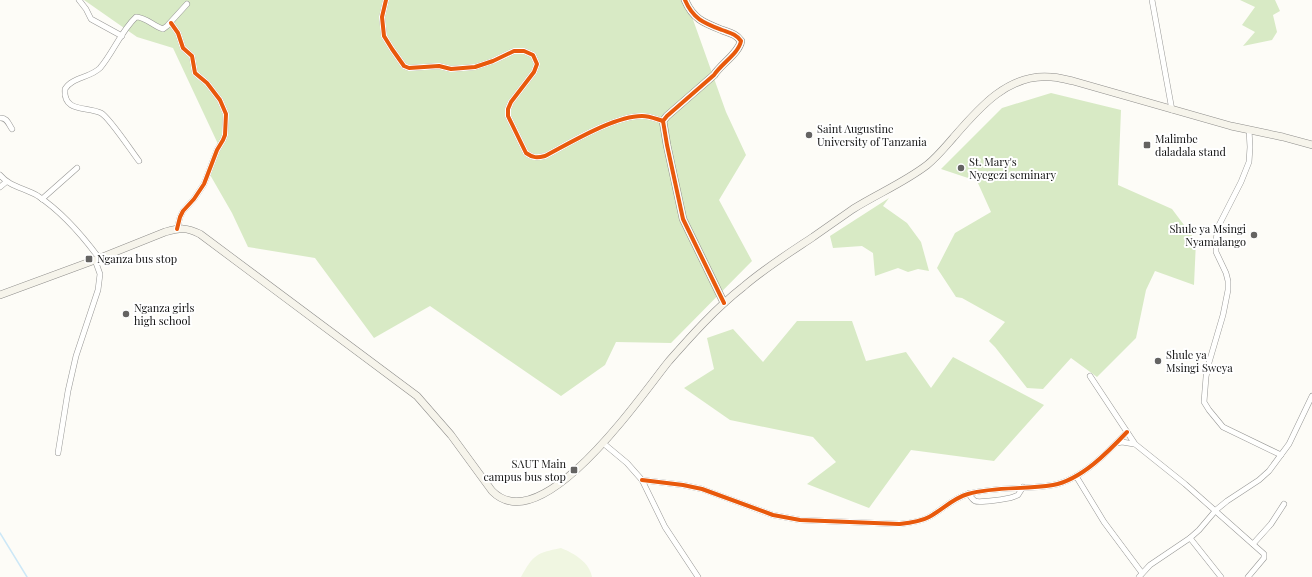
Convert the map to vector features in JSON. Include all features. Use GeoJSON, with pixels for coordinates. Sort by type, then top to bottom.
{"type":"FeatureCollection","features":[{"type":"Feature","properties":{"kind":"main road"},"geometry":{"type":"LineString","coordinates":[[685,0],[689,9],[698,20],[733,34],[741,41],[738,49],[708,81],[663,121],[683,219],[724,303]]}},
{"type":"Feature","properties":{"kind":"main road"},"geometry":{"type":"LineString","coordinates":[[0,295],[166,232],[177,229],[191,229],[200,234],[417,396],[451,435],[486,484],[497,496],[513,502],[521,502],[544,493],[567,478],[604,444],[670,360],[724,303],[767,268],[852,210],[927,165],[977,111],[995,94],[1013,84],[1030,78],[1051,77],[1073,81],[1172,110],[1312,145]]}},
{"type":"Feature","properties":{"kind":"street"},"geometry":{"type":"LineString","coordinates":[[80,0],[91,19],[122,36]]}},
{"type":"Feature","properties":{"kind":"street"},"geometry":{"type":"LineString","coordinates":[[386,0],[382,17],[384,36],[404,66],[409,68],[440,66],[451,69],[462,69],[493,62],[514,51],[524,51],[533,55],[537,64],[534,72],[508,109],[508,116],[526,153],[532,157],[538,158],[545,156],[605,126],[627,118],[641,116],[652,117],[663,121]]}},
{"type":"Feature","properties":{"kind":"street"},"geometry":{"type":"LineString","coordinates":[[1152,0],[1172,110]]}},
{"type":"Feature","properties":{"kind":"street"},"geometry":{"type":"LineString","coordinates":[[139,162],[102,114],[88,109],[75,107],[70,104],[65,96],[67,86],[100,68],[136,17],[141,17],[163,29],[171,23],[177,14],[187,4]]}},
{"type":"Feature","properties":{"kind":"street"},"geometry":{"type":"LineString","coordinates":[[171,23],[178,33],[183,48],[192,56],[195,73],[207,83],[220,100],[226,114],[225,135],[223,140],[217,150],[201,188],[183,211],[177,229]]}},
{"type":"Feature","properties":{"kind":"street"},"geometry":{"type":"LineString","coordinates":[[0,118],[6,120],[12,129]]}},
{"type":"Feature","properties":{"kind":"street"},"geometry":{"type":"LineString","coordinates":[[1249,130],[1249,162],[1241,182],[1218,227],[1216,252],[1226,273],[1228,290],[1224,315],[1208,366],[1204,402],[1223,427],[1282,455]]}},
{"type":"Feature","properties":{"kind":"street"},"geometry":{"type":"LineString","coordinates":[[42,199],[77,168]]}},
{"type":"Feature","properties":{"kind":"street"},"geometry":{"type":"LineString","coordinates":[[0,175],[6,182],[42,199],[78,231],[97,259],[100,274],[98,290],[76,356],[68,391],[58,453]]}},
{"type":"Feature","properties":{"kind":"street"},"geometry":{"type":"LineString","coordinates":[[0,187],[6,182]]}},
{"type":"Feature","properties":{"kind":"street"},"geometry":{"type":"LineString","coordinates":[[1090,376],[1135,444],[1216,510],[1264,556],[1248,577]]}},
{"type":"Feature","properties":{"kind":"street"},"geometry":{"type":"LineString","coordinates":[[1076,476],[1104,522],[1140,575],[1161,557],[1190,538],[1216,510],[1263,476],[1282,455],[1298,428],[1312,396]]}},
{"type":"Feature","properties":{"kind":"street"},"geometry":{"type":"LineString","coordinates":[[642,480],[702,489],[773,515],[800,520],[899,524],[915,522],[929,517],[961,496],[969,493],[1055,485],[1066,482],[1098,460],[1127,432]]}},
{"type":"Feature","properties":{"kind":"street"},"geometry":{"type":"LineString","coordinates":[[1117,443],[1122,442],[1135,444]]}},
{"type":"Feature","properties":{"kind":"street"},"geometry":{"type":"LineString","coordinates":[[604,444],[627,463],[642,480],[665,528],[698,577]]}},
{"type":"Feature","properties":{"kind":"street"},"geometry":{"type":"LineString","coordinates":[[969,493],[971,498],[977,502],[994,499],[1008,499],[1018,494],[1023,487]]}},
{"type":"Feature","properties":{"kind":"street"},"geometry":{"type":"LineString","coordinates":[[980,492],[994,499]]}},
{"type":"Feature","properties":{"kind":"street"},"geometry":{"type":"LineString","coordinates":[[1253,544],[1271,524],[1284,504]]}},
{"type":"Feature","properties":{"kind":"street"},"geometry":{"type":"LineString","coordinates":[[1190,538],[1221,577]]}},
{"type":"Feature","properties":{"kind":"green space"},"geometry":{"type":"Polygon","coordinates":[[[84,0],[686,0],[726,112],[746,155],[719,200],[752,261],[671,343],[616,342],[605,365],[561,396],[430,306],[374,338],[315,258],[248,247],[232,213],[209,173],[218,144],[173,48],[137,37],[84,0]]]}},
{"type":"Feature","properties":{"kind":"green space"},"geometry":{"type":"Polygon","coordinates":[[[1240,0],[1275,0],[1280,11],[1273,15],[1277,32],[1272,40],[1243,46],[1255,32],[1242,25],[1255,7],[1240,0]]]}},
{"type":"Feature","properties":{"kind":"green space"},"geometry":{"type":"Polygon","coordinates":[[[1051,93],[1121,110],[1118,185],[1172,209],[1196,241],[1194,285],[1155,271],[1146,290],[1136,338],[1097,377],[1071,358],[1043,389],[1027,388],[989,341],[1005,322],[962,298],[956,297],[937,268],[955,233],[991,212],[977,181],[941,169],[1002,108],[1051,93]]]}},
{"type":"Feature","properties":{"kind":"green space"},"geometry":{"type":"Polygon","coordinates":[[[889,198],[883,206],[907,223],[921,242],[929,271],[918,269],[908,272],[898,268],[875,276],[873,253],[862,246],[833,248],[830,236],[889,198]]]}},
{"type":"Feature","properties":{"kind":"green space"},"geometry":{"type":"Polygon","coordinates":[[[797,321],[852,321],[866,361],[906,352],[931,388],[953,357],[1044,405],[994,461],[911,450],[869,508],[807,484],[836,462],[813,437],[730,420],[684,388],[714,369],[707,338],[733,329],[763,362],[797,321]]]}},
{"type":"Feature","properties":{"kind":"green space"},"geometry":{"type":"Polygon","coordinates":[[[561,548],[581,559],[588,567],[592,577],[521,577],[532,559],[536,556],[561,548]]]}},
{"type":"Feature","properties":{"kind":"waterway"},"geometry":{"type":"LineString","coordinates":[[0,533],[27,577]]}},
{"type":"Feature","properties":{"kind":"cycle path"},"geometry":{"type":"LineString","coordinates":[[386,0],[382,17],[384,36],[404,66],[409,68],[439,66],[451,69],[475,67],[493,61],[514,51],[524,51],[533,55],[537,64],[534,72],[511,102],[508,109],[508,116],[526,153],[533,157],[545,156],[592,131],[619,120],[645,116],[663,121]]}},
{"type":"Feature","properties":{"kind":"cycle path"},"geometry":{"type":"LineString","coordinates":[[685,0],[692,12],[700,20],[733,34],[741,41],[737,50],[714,75],[663,121],[683,219],[724,303]]}},
{"type":"Feature","properties":{"kind":"cycle path"},"geometry":{"type":"LineString","coordinates":[[171,23],[178,33],[183,48],[192,56],[195,73],[207,83],[220,100],[226,114],[225,135],[223,140],[217,150],[204,184],[194,199],[183,211],[177,229]]}},
{"type":"Feature","properties":{"kind":"cycle path"},"geometry":{"type":"LineString","coordinates":[[642,480],[702,489],[773,515],[800,520],[899,524],[926,519],[957,498],[968,494],[989,490],[1053,485],[1063,482],[1074,477],[1093,464],[1127,432]]}},
{"type":"Feature","properties":{"kind":"place","name":"Saint Augustine University of Tanzania"},"geometry":{"type":"Point","coordinates":[809,135]}},
{"type":"Feature","properties":{"kind":"place","name":"Malimbe daladala stand"},"geometry":{"type":"Point","coordinates":[1147,145]}},
{"type":"Feature","properties":{"kind":"place","name":"St. Mary's Nyegezi seminary"},"geometry":{"type":"Point","coordinates":[961,168]}},
{"type":"Feature","properties":{"kind":"place","name":"Shule ya Msingi Nyamalango"},"geometry":{"type":"Point","coordinates":[1254,235]}},
{"type":"Feature","properties":{"kind":"place","name":"Nganza bus stop"},"geometry":{"type":"Point","coordinates":[89,259]}},
{"type":"Feature","properties":{"kind":"place","name":"Nganza girls high school"},"geometry":{"type":"Point","coordinates":[126,314]}},
{"type":"Feature","properties":{"kind":"place","name":"Shule ya Msingi Sweya"},"geometry":{"type":"Point","coordinates":[1158,361]}},
{"type":"Feature","properties":{"kind":"place","name":"SAUT Main campus bus stop"},"geometry":{"type":"Point","coordinates":[574,470]}}]}
